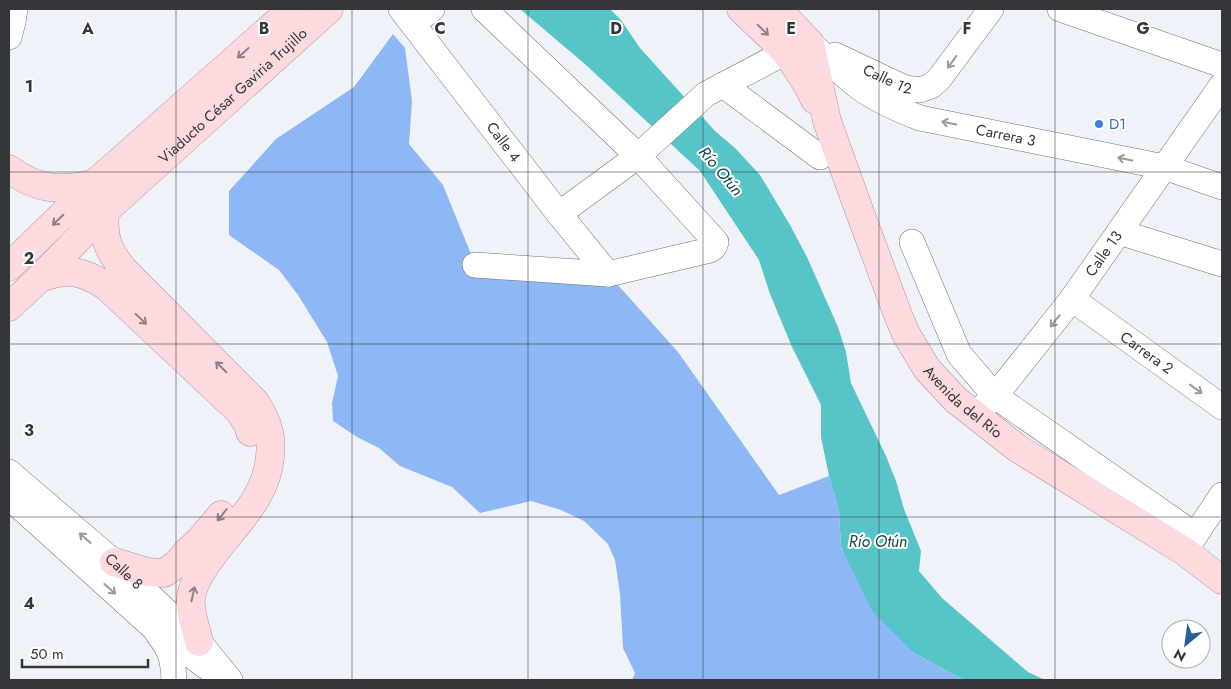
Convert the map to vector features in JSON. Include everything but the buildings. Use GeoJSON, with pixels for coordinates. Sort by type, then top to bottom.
{"type":"FeatureCollection","features":[{"type":"Feature","properties":{"kind":"main road","name":"Viaducto César Gaviria Trujillo"},"geometry":{"type":"LineString","coordinates":[[128,173],[292,9]]}},
{"type":"Feature","properties":{"kind":"main road","name":"Viaducto César Gaviria Trujillo"},"geometry":{"type":"LineString","coordinates":[[128,173],[329,9]]}},
{"type":"Feature","properties":{"kind":"main road"},"geometry":{"type":"LineString","coordinates":[[741,9],[798,47]]}},
{"type":"Feature","properties":{"kind":"main road"},"geometry":{"type":"LineString","coordinates":[[777,9],[798,47]]}},
{"type":"Feature","properties":{"kind":"main road","name":"Avenida del Río"},"geometry":{"type":"LineString","coordinates":[[798,47],[898,315],[906,334],[927,369],[956,400],[1017,448],[1190,543],[1222,580]]}},
{"type":"Feature","properties":{"kind":"main road"},"geometry":{"type":"LineString","coordinates":[[9,169],[32,182],[47,187],[64,189],[80,188],[128,173]]}},
{"type":"Feature","properties":{"kind":"main road"},"geometry":{"type":"LineString","coordinates":[[9,307],[105,211],[128,173]]}},
{"type":"Feature","properties":{"kind":"main road"},"geometry":{"type":"LineString","coordinates":[[9,267],[96,183]]}},
{"type":"Feature","properties":{"kind":"main road"},"geometry":{"type":"LineString","coordinates":[[105,211],[104,226],[107,242],[113,256],[123,269],[255,402],[269,430],[270,464],[259,493],[241,521],[203,568],[195,584],[191,597],[191,611],[199,642]]}},
{"type":"Feature","properties":{"kind":"main road"},"geometry":{"type":"LineString","coordinates":[[40,278],[56,273],[74,272],[91,276],[106,286],[238,411],[248,425],[252,438],[254,454],[244,483],[220,517],[177,564],[164,573],[147,572],[114,562]]}},
{"type":"Feature","properties":{"kind":"street"},"geometry":{"type":"LineString","coordinates":[[9,36],[15,9]]}},
{"type":"Feature","properties":{"kind":"street"},"geometry":{"type":"LineString","coordinates":[[476,264],[608,274],[710,250],[716,242],[646,148],[484,9]]}},
{"type":"Feature","properties":{"kind":"street","name":"Calle 12"},"geometry":{"type":"LineString","coordinates":[[798,47],[905,88],[920,90],[931,86],[939,80],[991,9]]}},
{"type":"Feature","properties":{"kind":"street"},"geometry":{"type":"LineString","coordinates":[[1060,9],[1222,65]]}},
{"type":"Feature","properties":{"kind":"street","name":"Calle 4"},"geometry":{"type":"LineString","coordinates":[[415,14],[559,214],[608,274]]}},
{"type":"Feature","properties":{"kind":"street"},"geometry":{"type":"LineString","coordinates":[[559,214],[646,148],[714,89],[798,47]]}},
{"type":"Feature","properties":{"kind":"street","name":"Carrera 3"},"geometry":{"type":"LineString","coordinates":[[798,47],[878,100],[920,118],[1164,167],[1222,187]]}},
{"type":"Feature","properties":{"kind":"street","name":"Calle 13"},"geometry":{"type":"LineString","coordinates":[[975,415],[996,396],[1072,299],[1222,85]]}},
{"type":"Feature","properties":{"kind":"street"},"geometry":{"type":"LineString","coordinates":[[714,89],[820,158]]}},
{"type":"Feature","properties":{"kind":"street"},"geometry":{"type":"LineString","coordinates":[[1119,232],[1222,264]]}},
{"type":"Feature","properties":{"kind":"street"},"geometry":{"type":"LineString","coordinates":[[912,242],[959,354],[996,396],[1190,543],[1222,496]]}},
{"type":"Feature","properties":{"kind":"street","name":"Carrera 2"},"geometry":{"type":"LineString","coordinates":[[1072,299],[1222,407]]}},
{"type":"Feature","properties":{"kind":"street","name":"Calle 8"},"geometry":{"type":"LineString","coordinates":[[9,472],[114,562],[199,642],[230,680]]}},
{"type":"Feature","properties":{"kind":"street","name":"Calle 8"},"geometry":{"type":"LineString","coordinates":[[9,497],[154,628],[224,680]]}},
{"type":"Feature","properties":{"kind":"street"},"geometry":{"type":"LineString","coordinates":[[154,628],[167,645],[173,662],[174,680]]}},
{"type":"Feature","properties":{"kind":"shaded area"},"geometry":{"type":"Polygon","coordinates":[[[393,34],[405,48],[412,101],[409,144],[443,185],[475,264],[608,274],[678,352],[779,495],[829,476],[839,510],[841,548],[914,653],[964,680],[632,680],[635,673],[623,648],[620,594],[615,560],[608,544],[584,521],[561,510],[531,501],[480,513],[452,487],[400,466],[379,448],[357,437],[333,421],[332,403],[338,376],[327,342],[298,295],[279,270],[229,235],[229,191],[276,139],[354,87],[393,34]]]}},
{"type":"Feature","properties":{"kind":"water","name":"Río Otún"},"geometry":{"type":"Polygon","coordinates":[[[520,9],[610,9],[621,20],[640,48],[715,131],[735,148],[760,175],[807,257],[838,327],[846,352],[851,383],[886,456],[921,551],[919,571],[942,598],[1028,672],[1045,680],[964,680],[914,653],[872,611],[841,547],[839,510],[829,476],[821,437],[821,405],[792,347],[770,294],[759,260],[700,171],[586,65],[520,9]]]}},
{"type":"Feature","properties":{"kind":"place","name":"D1"},"geometry":{"type":"Point","coordinates":[1099,124]}}]}
